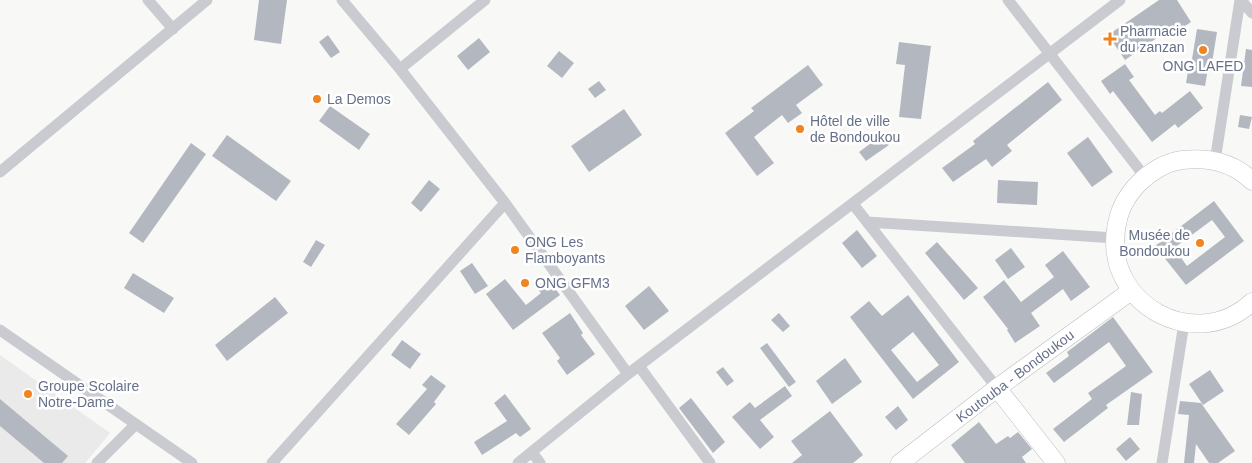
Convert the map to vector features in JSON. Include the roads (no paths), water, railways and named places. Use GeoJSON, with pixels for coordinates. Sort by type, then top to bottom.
{"type":"FeatureCollection","features":[{"type":"Feature","properties":{"kind":"main road"},"geometry":{"type":"LineString","coordinates":[[1252,181],[1239,170],[1215,161],[1196,159],[1178,161],[1161,167],[1145,177],[1133,190],[1117,220],[1115,238],[1118,266],[1131,291],[1154,312],[1184,323],[1200,324],[1232,316],[1252,302]]}},
{"type":"Feature","properties":{"kind":"main road","name":"Koutouba - Bondoukou"},"geometry":{"type":"LineString","coordinates":[[900,463],[997,388],[1131,291]]}},
{"type":"Feature","properties":{"kind":"main road"},"geometry":{"type":"LineString","coordinates":[[997,388],[1056,463]]}},
{"type":"Feature","properties":{"kind":"street"},"geometry":{"type":"LineString","coordinates":[[148,0],[173,29]]}},
{"type":"Feature","properties":{"kind":"street"},"geometry":{"type":"LineString","coordinates":[[0,172],[208,0]]}},
{"type":"Feature","properties":{"kind":"street"},"geometry":{"type":"LineString","coordinates":[[342,0],[400,69],[505,203],[628,374]]}},
{"type":"Feature","properties":{"kind":"street"},"geometry":{"type":"LineString","coordinates":[[400,69],[485,0]]}},
{"type":"Feature","properties":{"kind":"street"},"geometry":{"type":"LineString","coordinates":[[1008,0],[1145,177]]}},
{"type":"Feature","properties":{"kind":"street"},"geometry":{"type":"LineString","coordinates":[[518,463],[628,374],[1120,0]]}},
{"type":"Feature","properties":{"kind":"street"},"geometry":{"type":"LineString","coordinates":[[1241,0],[1252,13]]}},
{"type":"Feature","properties":{"kind":"street"},"geometry":{"type":"LineString","coordinates":[[1215,161],[1241,0]]}},
{"type":"Feature","properties":{"kind":"street"},"geometry":{"type":"LineString","coordinates":[[272,463],[505,203]]}},
{"type":"Feature","properties":{"kind":"street"},"geometry":{"type":"LineString","coordinates":[[853,204],[997,388]]}},
{"type":"Feature","properties":{"kind":"street"},"geometry":{"type":"LineString","coordinates":[[866,222],[1115,238]]}},
{"type":"Feature","properties":{"kind":"street"},"geometry":{"type":"LineString","coordinates":[[1162,463],[1184,323]]}},
{"type":"Feature","properties":{"kind":"street"},"geometry":{"type":"LineString","coordinates":[[0,330],[192,463]]}},
{"type":"Feature","properties":{"kind":"street"},"geometry":{"type":"LineString","coordinates":[[639,366],[710,463]]}},
{"type":"Feature","properties":{"kind":"street"},"geometry":{"type":"LineString","coordinates":[[97,463],[136,424]]}},
{"type":"Feature","properties":{"kind":"street"},"geometry":{"type":"LineString","coordinates":[[532,452],[540,463]]}},
{"type":"Feature","properties":{"kind":"place","name":"Pharmacie du zanzan"},"geometry":{"type":"Point","coordinates":[1110,39]}},
{"type":"Feature","properties":{"kind":"place","name":"ONG LAFED"},"geometry":{"type":"Point","coordinates":[1203,50]}},
{"type":"Feature","properties":{"kind":"place","name":"La Demos"},"geometry":{"type":"Point","coordinates":[317,99]}},
{"type":"Feature","properties":{"kind":"place","name":"Hôtel de ville de Bondoukou"},"geometry":{"type":"Point","coordinates":[800,129]}},
{"type":"Feature","properties":{"kind":"place","name":"Musée de Bondoukou"},"geometry":{"type":"Point","coordinates":[1200,243]}},
{"type":"Feature","properties":{"kind":"place","name":"ONG Les Flamboyants"},"geometry":{"type":"Point","coordinates":[515,250]}},
{"type":"Feature","properties":{"kind":"place","name":"ONG GFM3"},"geometry":{"type":"Point","coordinates":[525,283]}},
{"type":"Feature","properties":{"kind":"place","name":"Groupe Scolaire Notre-Dame"},"geometry":{"type":"Point","coordinates":[28,394]}}]}
